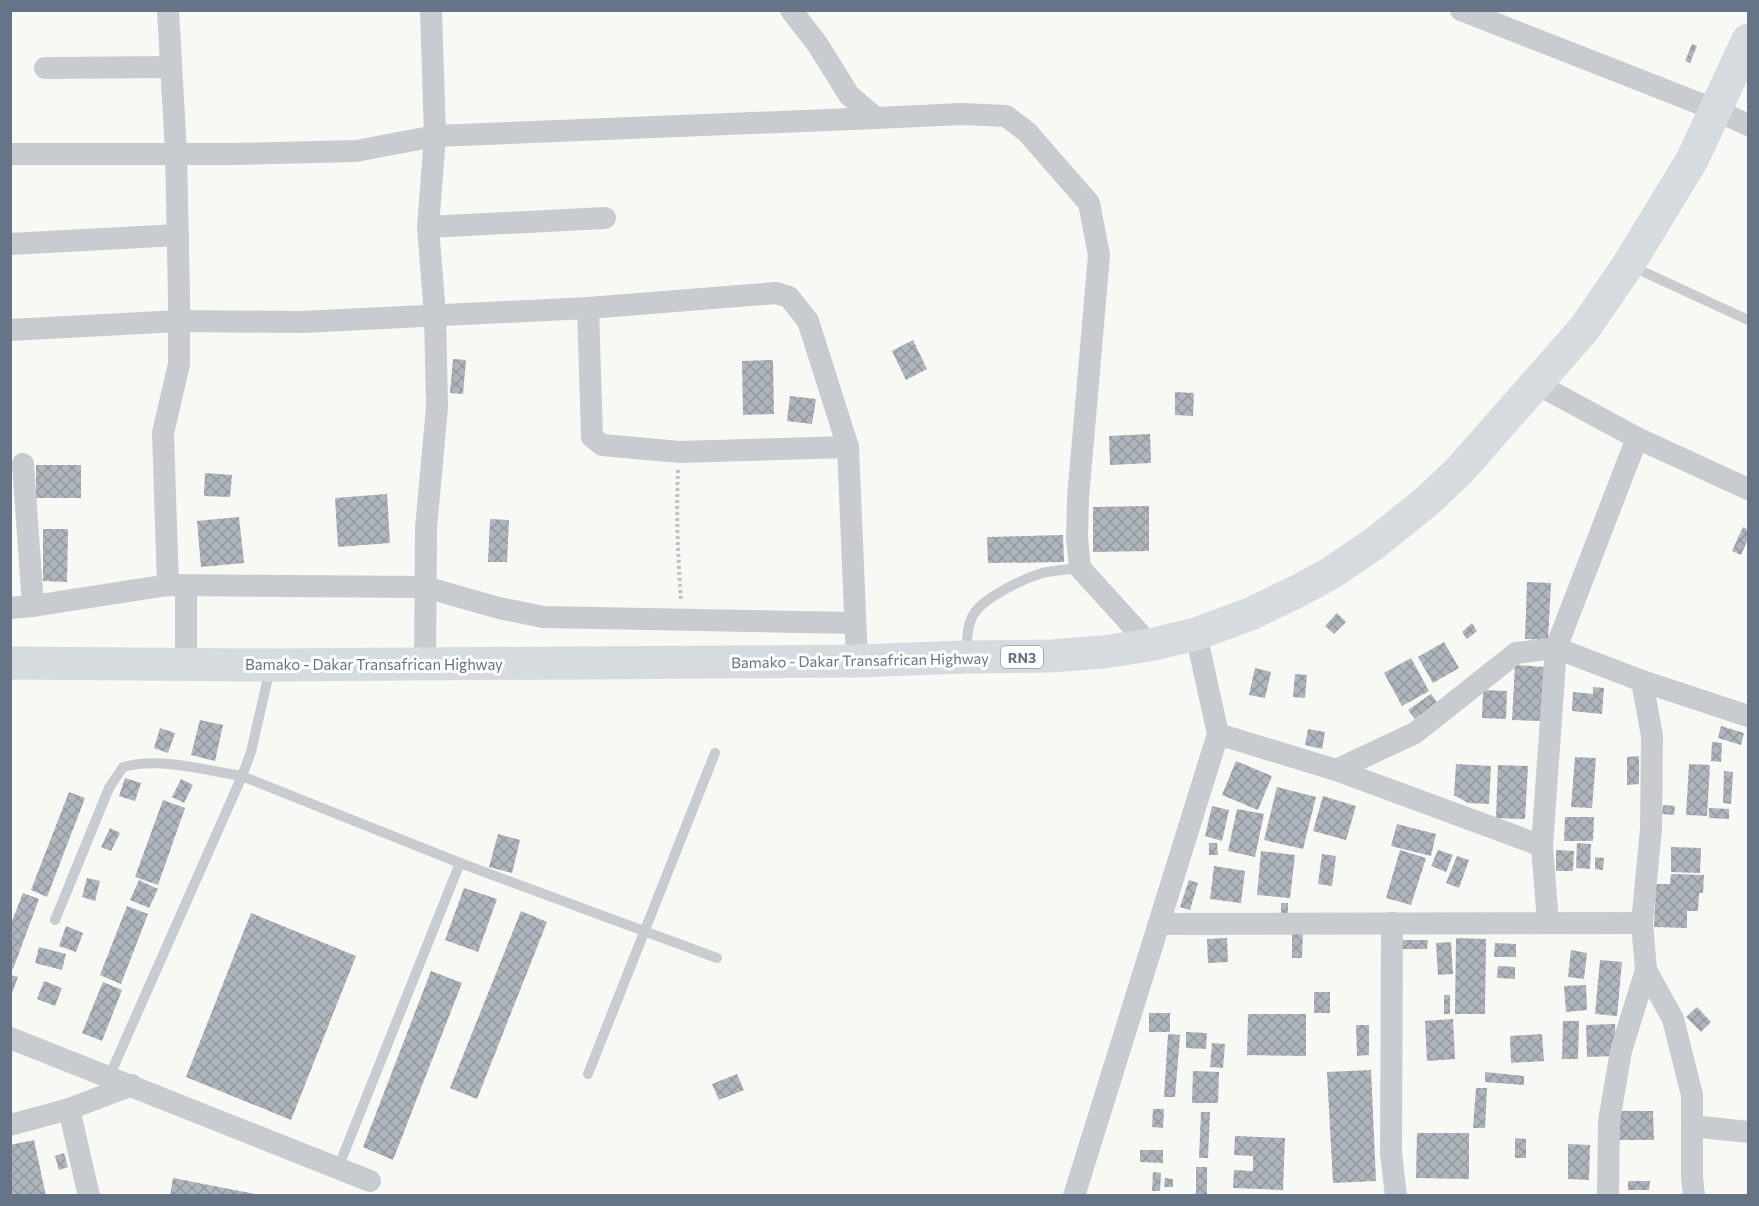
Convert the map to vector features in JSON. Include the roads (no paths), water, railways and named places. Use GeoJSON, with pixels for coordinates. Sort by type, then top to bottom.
{"type":"FeatureCollection","features":[{"type":"Feature","properties":{"kind":"highway","name":"Bamako - Dakar Transafrican Highway"},"geometry":{"type":"LineString","coordinates":[[10,663],[425,665],[857,661],[1052,656],[1103,652],[1150,645],[1196,634],[1250,614],[1331,573],[1375,543],[1460,471],[1584,329],[1628,265],[1692,160],[1749,40]]}},
{"type":"Feature","properties":{"kind":"street"},"geometry":{"type":"LineString","coordinates":[[168,10],[176,153],[179,321],[178,364],[163,433],[186,664]]}},
{"type":"Feature","properties":{"kind":"street"},"geometry":{"type":"LineString","coordinates":[[425,665],[426,528],[437,407],[435,315],[428,227],[435,136],[431,10]]}},
{"type":"Feature","properties":{"kind":"street"},"geometry":{"type":"LineString","coordinates":[[791,10],[818,45],[849,95],[876,118]]}},
{"type":"Feature","properties":{"kind":"street"},"geometry":{"type":"LineString","coordinates":[[1461,10],[1749,125]]}},
{"type":"Feature","properties":{"kind":"street"},"geometry":{"type":"LineString","coordinates":[[45,68],[171,67]]}},
{"type":"Feature","properties":{"kind":"street"},"geometry":{"type":"LineString","coordinates":[[10,154],[356,151],[435,136],[962,114],[1006,116],[1027,132],[1089,202],[1099,255],[1078,498],[1077,538],[1080,568],[1150,645]]}},
{"type":"Feature","properties":{"kind":"street"},"geometry":{"type":"LineString","coordinates":[[428,227],[605,218]]}},
{"type":"Feature","properties":{"kind":"street"},"geometry":{"type":"LineString","coordinates":[[10,244],[178,235]]}},
{"type":"Feature","properties":{"kind":"street"},"geometry":{"type":"LineString","coordinates":[[10,330],[179,321],[302,322],[588,308],[776,293],[789,297],[808,321],[848,447],[857,661]]}},
{"type":"Feature","properties":{"kind":"street"},"geometry":{"type":"LineString","coordinates":[[588,308],[592,437],[602,445],[680,452],[848,447]]}},
{"type":"Feature","properties":{"kind":"street"},"geometry":{"type":"LineString","coordinates":[[1537,384],[1637,438],[1749,489]]}},
{"type":"Feature","properties":{"kind":"street"},"geometry":{"type":"LineString","coordinates":[[1548,922],[1542,846],[1556,648],[1637,438]]}},
{"type":"Feature","properties":{"kind":"street"},"geometry":{"type":"LineString","coordinates":[[23,464],[33,606]]}},
{"type":"Feature","properties":{"kind":"street"},"geometry":{"type":"LineString","coordinates":[[10,608],[177,586],[425,587],[499,608],[543,617],[855,623]]}},
{"type":"Feature","properties":{"kind":"street"},"geometry":{"type":"LineString","coordinates":[[1074,1196],[1218,734],[1196,634]]}},
{"type":"Feature","properties":{"kind":"street"},"geometry":{"type":"LineString","coordinates":[[1336,770],[1415,734],[1516,653],[1556,648],[1642,681],[1749,716]]}},
{"type":"Feature","properties":{"kind":"street"},"geometry":{"type":"LineString","coordinates":[[1608,1196],[1609,1121],[1621,1051],[1646,970],[1642,923],[1651,829],[1652,736],[1642,681]]}},
{"type":"Feature","properties":{"kind":"street"},"geometry":{"type":"LineString","coordinates":[[1218,734],[1336,770],[1542,846]]}},
{"type":"Feature","properties":{"kind":"street"},"geometry":{"type":"LineString","coordinates":[[1392,922],[1391,1153],[1396,1196]]}},
{"type":"Feature","properties":{"kind":"street"},"geometry":{"type":"LineString","coordinates":[[1159,924],[1642,923]]}},
{"type":"Feature","properties":{"kind":"street"},"geometry":{"type":"LineString","coordinates":[[1646,970],[1673,1019],[1692,1095],[1694,1196]]}},
{"type":"Feature","properties":{"kind":"street"},"geometry":{"type":"LineString","coordinates":[[10,1038],[370,1181]]}},
{"type":"Feature","properties":{"kind":"street"},"geometry":{"type":"LineString","coordinates":[[10,1125],[69,1109],[132,1085]]}},
{"type":"Feature","properties":{"kind":"street"},"geometry":{"type":"LineString","coordinates":[[69,1109],[88,1196]]}},
{"type":"Feature","properties":{"kind":"street"},"geometry":{"type":"LineString","coordinates":[[1692,1126],[1749,1132]]}},
{"type":"Feature","properties":{"kind":"lane"},"geometry":{"type":"LineString","coordinates":[[1628,265],[1749,320]]}},
{"type":"Feature","properties":{"kind":"lane"},"geometry":{"type":"LineString","coordinates":[[966,657],[968,633],[975,613],[987,602],[1016,584],[1040,574],[1080,568]]}},
{"type":"Feature","properties":{"kind":"lane"},"geometry":{"type":"LineString","coordinates":[[109,1077],[242,776],[251,752],[271,665]]}},
{"type":"Feature","properties":{"kind":"lane"},"geometry":{"type":"LineString","coordinates":[[588,1074],[715,753]]}},
{"type":"Feature","properties":{"kind":"lane"},"geometry":{"type":"LineString","coordinates":[[55,920],[109,788],[123,767],[138,763],[182,766],[242,776],[460,864],[717,958]]}},
{"type":"Feature","properties":{"kind":"lane"},"geometry":{"type":"LineString","coordinates":[[338,1168],[460,864]]}}]}
